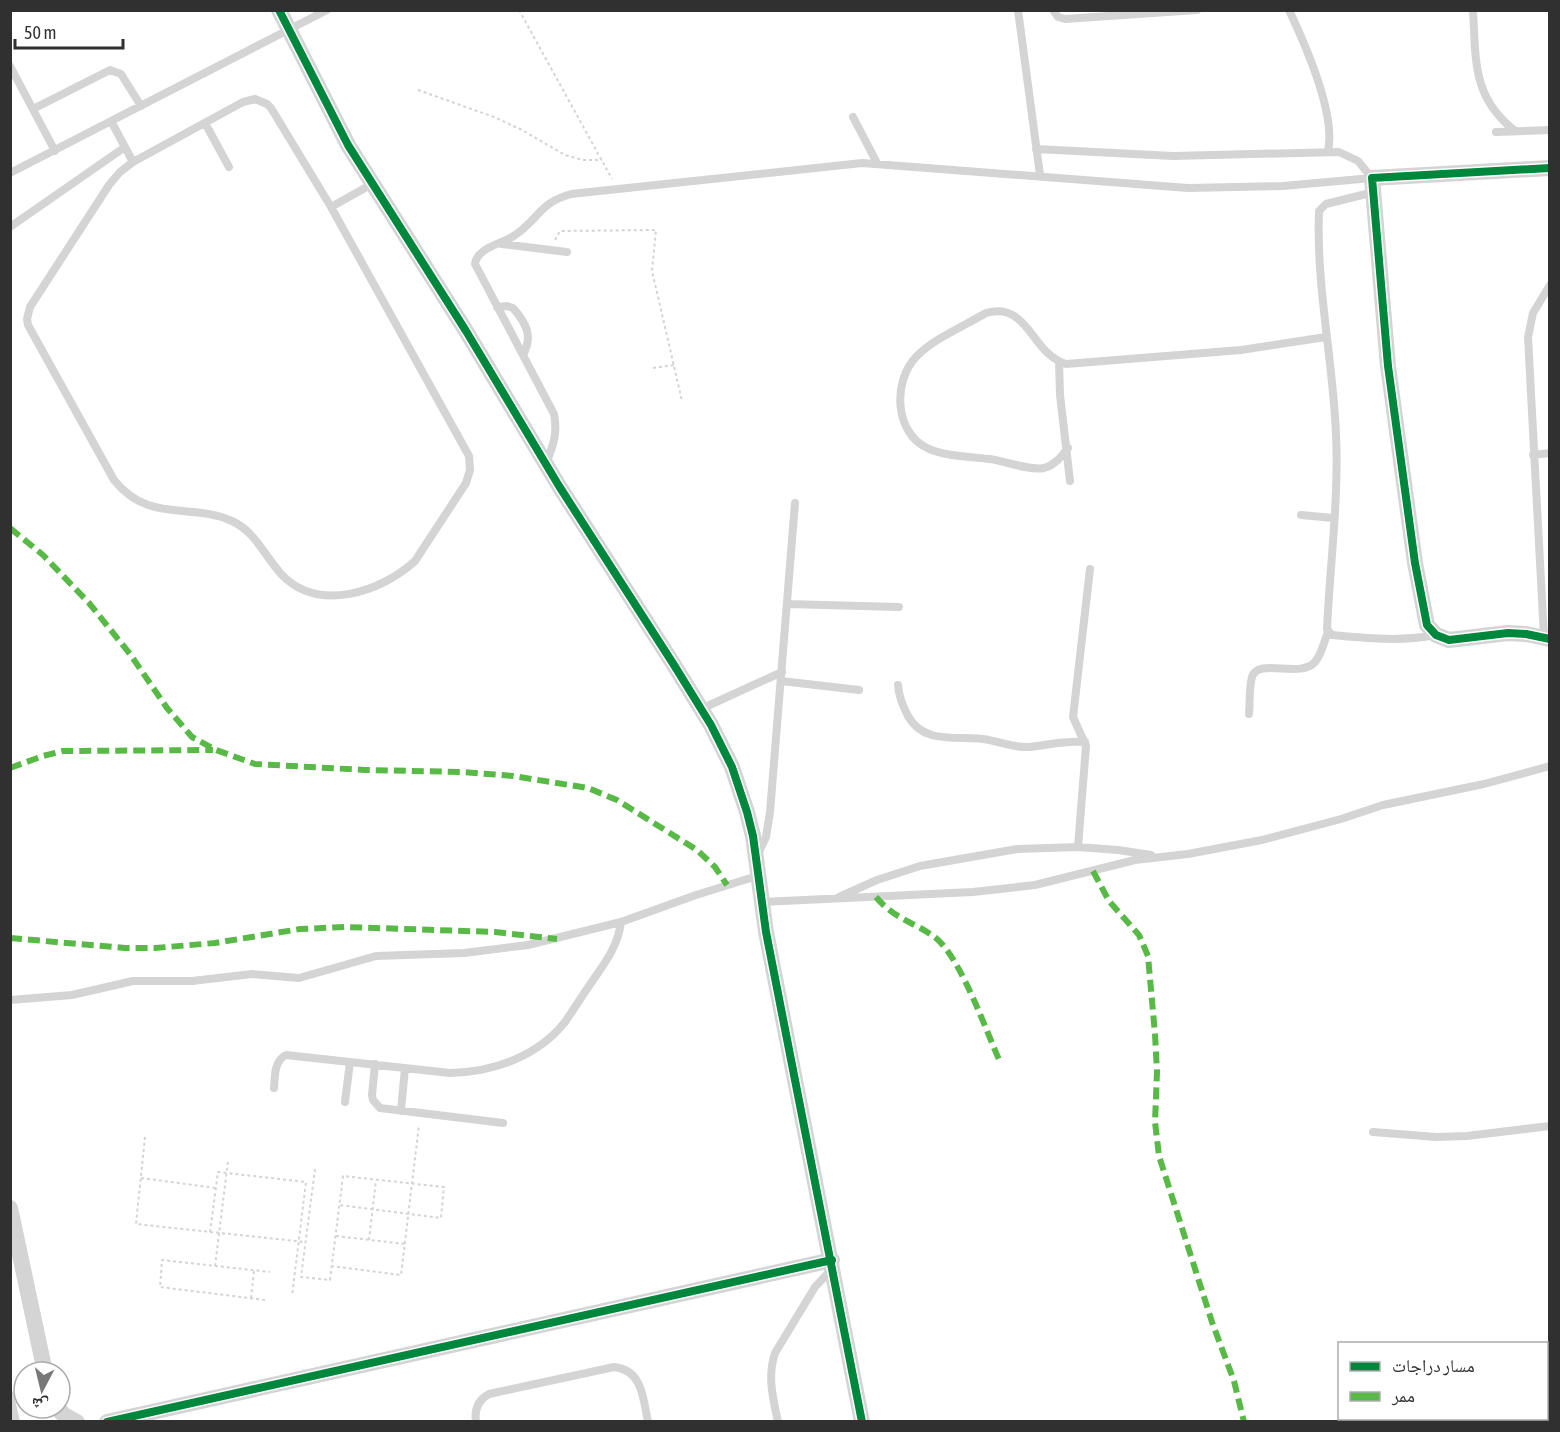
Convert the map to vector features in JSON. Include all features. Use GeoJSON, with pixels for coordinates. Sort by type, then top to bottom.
{"type":"FeatureCollection","features":[{"type":"Feature","properties":{"kind":"street"},"geometry":{"type":"LineString","coordinates":[[279,10],[327,107],[372,184],[460,321],[546,464],[701,709],[722,746],[740,789],[753,836],[760,902],[862,1422]]}},
{"type":"Feature","properties":{"kind":"street"},"geometry":{"type":"LineString","coordinates":[[1547,638],[1508,633],[1449,640],[1430,630],[1424,618],[1388,366],[1373,185],[1550,168]]}},
{"type":"Feature","properties":{"kind":"street"},"geometry":{"type":"LineString","coordinates":[[10,1208],[42,1360]]}},
{"type":"Feature","properties":{"kind":"street"},"geometry":{"type":"LineString","coordinates":[[107,1422],[832,1264]]}},
{"type":"Feature","properties":{"kind":"lane"},"geometry":{"type":"LineString","coordinates":[[10,173],[327,10]]}},
{"type":"Feature","properties":{"kind":"lane"},"geometry":{"type":"LineString","coordinates":[[1018,10],[1040,175]]}},
{"type":"Feature","properties":{"kind":"lane"},"geometry":{"type":"LineString","coordinates":[[1053,10],[1058,17],[1065,18],[1197,10]]}},
{"type":"Feature","properties":{"kind":"lane"},"geometry":{"type":"LineString","coordinates":[[1289,10],[1309,57],[1323,102],[1329,131],[1328,151]]}},
{"type":"Feature","properties":{"kind":"lane"},"geometry":{"type":"LineString","coordinates":[[1473,10],[1476,68],[1481,89],[1499,117],[1515,131]]}},
{"type":"Feature","properties":{"kind":"lane"},"geometry":{"type":"LineString","coordinates":[[10,66],[55,151]]}},
{"type":"Feature","properties":{"kind":"lane"},"geometry":{"type":"LineString","coordinates":[[33,109],[110,70],[121,74],[141,106]]}},
{"type":"Feature","properties":{"kind":"lane"},"geometry":{"type":"LineString","coordinates":[[249,100],[261,101],[267,104],[331,207],[467,450],[470,463],[466,483],[415,561],[384,583],[361,592],[340,595],[314,593],[290,583],[280,574],[253,537],[232,521],[215,516],[156,508],[137,501],[114,480],[31,331],[27,319],[30,307],[109,185],[133,162],[249,100]]}},
{"type":"Feature","properties":{"kind":"lane"},"geometry":{"type":"LineString","coordinates":[[853,117],[877,163]]}},
{"type":"Feature","properties":{"kind":"lane"},"geometry":{"type":"LineString","coordinates":[[111,121],[133,162]]}},
{"type":"Feature","properties":{"kind":"lane"},"geometry":{"type":"LineString","coordinates":[[205,123],[229,167]]}},
{"type":"Feature","properties":{"kind":"lane"},"geometry":{"type":"LineString","coordinates":[[1496,132],[1550,130]]}},
{"type":"Feature","properties":{"kind":"lane"},"geometry":{"type":"LineString","coordinates":[[10,227],[125,147]]}},
{"type":"Feature","properties":{"kind":"lane"},"geometry":{"type":"LineString","coordinates":[[1036,149],[1173,156],[1328,151],[1349,155],[1366,168],[1373,185]]}},
{"type":"Feature","properties":{"kind":"lane"},"geometry":{"type":"LineString","coordinates":[[546,464],[557,431],[554,414],[474,264],[481,252],[516,235],[544,207],[562,196],[831,165],[877,163],[1188,188],[1373,185]]}},
{"type":"Feature","properties":{"kind":"lane"},"geometry":{"type":"LineString","coordinates":[[331,207],[372,184]]}},
{"type":"Feature","properties":{"kind":"lane"},"geometry":{"type":"LineString","coordinates":[[1249,714],[1252,678],[1255,672],[1262,668],[1298,670],[1310,667],[1318,658],[1328,632],[1337,462],[1326,337],[1319,211],[1326,204],[1373,185]]}},
{"type":"Feature","properties":{"kind":"lane"},"geometry":{"type":"LineString","coordinates":[[499,244],[567,252]]}},
{"type":"Feature","properties":{"kind":"lane"},"geometry":{"type":"LineString","coordinates":[[1547,638],[1533,454],[1528,338],[1533,312],[1550,285]]}},
{"type":"Feature","properties":{"kind":"lane"},"geometry":{"type":"LineString","coordinates":[[497,307],[513,308],[528,333],[529,344],[523,356]]}},
{"type":"Feature","properties":{"kind":"lane"},"geometry":{"type":"LineString","coordinates":[[1068,448],[1052,465],[1039,469],[1010,462],[929,450],[907,429],[901,405],[905,372],[916,357],[930,346],[993,311],[1015,316],[1021,320],[1046,354],[1059,362],[1074,364],[1199,354],[1326,337]]}},
{"type":"Feature","properties":{"kind":"lane"},"geometry":{"type":"LineString","coordinates":[[1059,362],[1060,395],[1068,448],[1070,482]]}},
{"type":"Feature","properties":{"kind":"lane"},"geometry":{"type":"LineString","coordinates":[[1533,454],[1550,453]]}},
{"type":"Feature","properties":{"kind":"lane"},"geometry":{"type":"LineString","coordinates":[[10,1000],[72,995],[133,981],[192,981],[252,974],[299,978],[376,956],[496,950],[528,945],[621,922],[696,895],[756,868],[768,825],[795,503]]}},
{"type":"Feature","properties":{"kind":"lane"},"geometry":{"type":"LineString","coordinates":[[1301,515],[1333,518]]}},
{"type":"Feature","properties":{"kind":"lane"},"geometry":{"type":"LineString","coordinates":[[1078,847],[1085,742],[1073,717],[1090,569]]}},
{"type":"Feature","properties":{"kind":"lane"},"geometry":{"type":"LineString","coordinates":[[787,604],[899,607]]}},
{"type":"Feature","properties":{"kind":"lane"},"geometry":{"type":"LineString","coordinates":[[1328,632],[1332,635],[1396,639],[1436,635]]}},
{"type":"Feature","properties":{"kind":"lane"},"geometry":{"type":"LineString","coordinates":[[701,709],[781,676],[859,690]]}},
{"type":"Feature","properties":{"kind":"lane"},"geometry":{"type":"LineString","coordinates":[[898,685],[900,700],[912,723],[929,735],[988,740],[1020,747],[1065,741],[1085,742]]}},
{"type":"Feature","properties":{"kind":"lane"},"geometry":{"type":"LineString","coordinates":[[760,902],[1014,888],[1061,880],[1135,860],[1188,854],[1262,840],[1383,805],[1484,784],[1550,766]]}},
{"type":"Feature","properties":{"kind":"lane"},"geometry":{"type":"LineString","coordinates":[[835,898],[877,880],[935,863],[1017,849],[1078,847],[1158,856]]}},
{"type":"Feature","properties":{"kind":"lane"},"geometry":{"type":"LineString","coordinates":[[274,1088],[277,1064],[286,1055],[450,1073],[472,1072],[513,1061],[531,1051],[563,1023],[615,948],[621,922]]}},
{"type":"Feature","properties":{"kind":"lane"},"geometry":{"type":"LineString","coordinates":[[345,1102],[350,1062]]}},
{"type":"Feature","properties":{"kind":"lane"},"geometry":{"type":"LineString","coordinates":[[375,1064],[372,1095],[380,1108],[503,1123]]}},
{"type":"Feature","properties":{"kind":"lane"},"geometry":{"type":"LineString","coordinates":[[401,1112],[405,1068]]}},
{"type":"Feature","properties":{"kind":"lane"},"geometry":{"type":"LineString","coordinates":[[1373,1132],[1436,1137],[1467,1136],[1550,1126]]}},
{"type":"Feature","properties":{"kind":"lane"},"geometry":{"type":"LineString","coordinates":[[778,1422],[771,1381],[775,1353],[815,1287],[832,1264]]}},
{"type":"Feature","properties":{"kind":"lane"},"geometry":{"type":"LineString","coordinates":[[476,1422],[475,1413],[478,1404],[489,1394],[614,1366],[627,1370],[636,1378],[648,1422]]}},
{"type":"Feature","properties":{"kind":"lane"},"geometry":{"type":"LineString","coordinates":[[10,1395],[16,1422]]}},
{"type":"Feature","properties":{"kind":"path"},"geometry":{"type":"LineString","coordinates":[[519,10],[618,189]]}},
{"type":"Feature","properties":{"kind":"path"},"geometry":{"type":"LineString","coordinates":[[418,90],[494,117],[565,155],[583,160],[602,160]]}},
{"type":"Feature","properties":{"kind":"path"},"geometry":{"type":"LineString","coordinates":[[549,250],[560,231],[656,230],[652,271],[682,400]]}},
{"type":"Feature","properties":{"kind":"path"},"geometry":{"type":"LineString","coordinates":[[653,368],[674,365]]}},
{"type":"Feature","properties":{"kind":"path"},"geometry":{"type":"LineString","coordinates":[[331,1266],[401,1275],[420,1114]]}},
{"type":"Feature","properties":{"kind":"path"},"geometry":{"type":"LineString","coordinates":[[145,1137],[136,1224],[306,1242]]}},
{"type":"Feature","properties":{"kind":"path"},"geometry":{"type":"LineString","coordinates":[[215,1266],[228,1161]]}},
{"type":"Feature","properties":{"kind":"path"},"geometry":{"type":"LineString","coordinates":[[315,1169],[301,1277],[330,1280],[331,1266],[339,1205],[343,1176],[444,1187],[441,1218],[339,1205]]}},
{"type":"Feature","properties":{"kind":"path"},"geometry":{"type":"LineString","coordinates":[[210,1232],[218,1172],[306,1182],[292,1296]]}},
{"type":"Feature","properties":{"kind":"path"},"geometry":{"type":"LineString","coordinates":[[140,1178],[216,1188]]}},
{"type":"Feature","properties":{"kind":"path"},"geometry":{"type":"LineString","coordinates":[[369,1240],[376,1180]]}},
{"type":"Feature","properties":{"kind":"path"},"geometry":{"type":"LineString","coordinates":[[335,1236],[405,1244]]}},
{"type":"Feature","properties":{"kind":"path"},"geometry":{"type":"LineString","coordinates":[[265,1300],[160,1287],[162,1260],[270,1272]]}},
{"type":"Feature","properties":{"kind":"path"},"geometry":{"type":"LineString","coordinates":[[251,1298],[254,1270]]}},
{"type":"Feature","properties":{"kind":"marked path"},"geometry":{"type":"LineString","coordinates":[[10,528],[43,555],[89,603],[130,654],[167,708],[192,737],[216,750],[255,764],[463,772],[513,776],[588,788],[617,800],[697,850],[715,867],[727,885]]}},
{"type":"Feature","properties":{"kind":"marked path"},"geometry":{"type":"LineString","coordinates":[[10,768],[63,751],[213,750]]}},
{"type":"Feature","properties":{"kind":"marked path"},"geometry":{"type":"LineString","coordinates":[[1093,871],[1109,901],[1139,935],[1148,956],[1155,1034],[1157,1072],[1155,1122],[1159,1156],[1212,1322],[1234,1381],[1244,1422]]}},
{"type":"Feature","properties":{"kind":"marked path"},"geometry":{"type":"LineString","coordinates":[[876,897],[891,911],[929,933],[946,949],[964,980],[1001,1064]]}},
{"type":"Feature","properties":{"kind":"marked path"},"geometry":{"type":"LineString","coordinates":[[10,938],[125,948],[155,948],[215,943],[300,929],[346,927],[495,932],[557,939]]}},
{"type":"Feature","properties":{"kind":"cycle path"},"geometry":{"type":"LineString","coordinates":[[279,10],[348,145],[466,331],[559,486],[674,665],[711,725],[732,767],[753,836],[766,932],[862,1422]]}},
{"type":"Feature","properties":{"kind":"cycle path"},"geometry":{"type":"LineString","coordinates":[[1550,168],[1372,178],[1388,366],[1415,563],[1427,625],[1436,635],[1449,640],[1508,633],[1550,639]]}},
{"type":"Feature","properties":{"kind":"cycle path"},"geometry":{"type":"LineString","coordinates":[[107,1422],[832,1260]]}}]}
